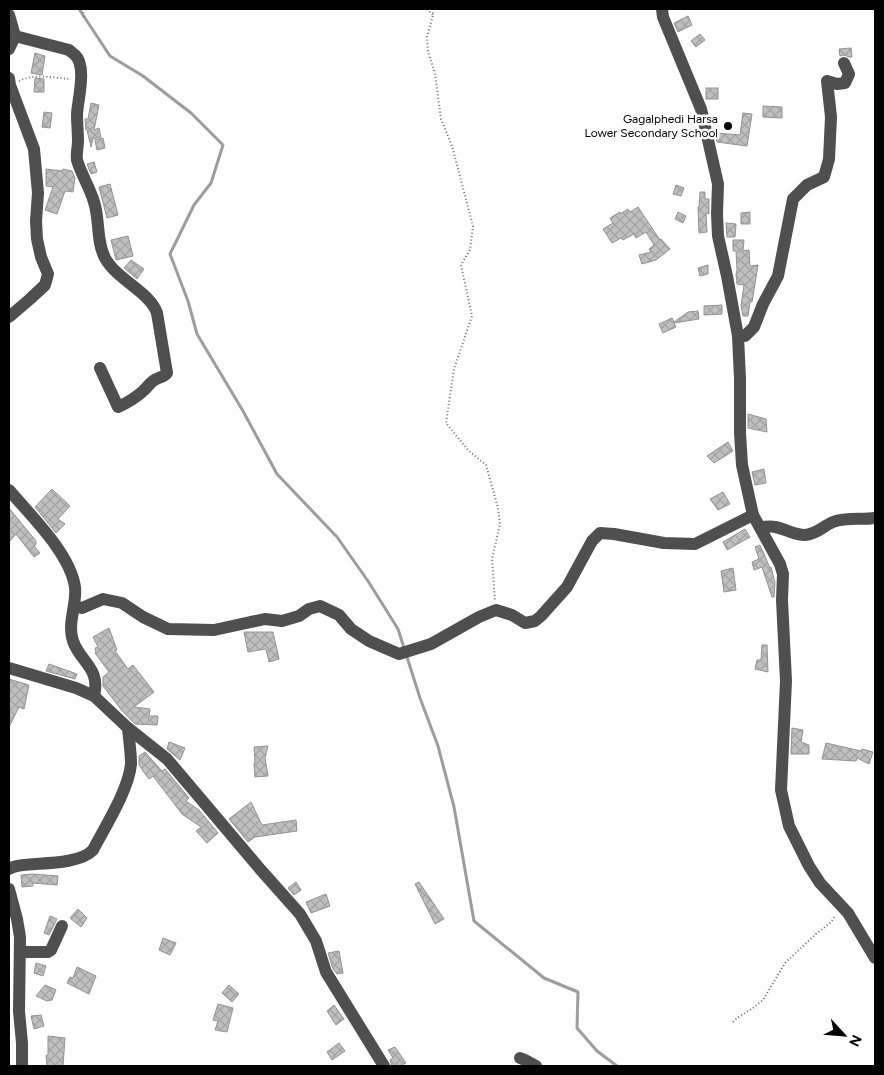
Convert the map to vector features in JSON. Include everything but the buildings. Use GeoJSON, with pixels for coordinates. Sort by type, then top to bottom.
{"type":"FeatureCollection","features":[{"type":"Feature","properties":{"kind":"street"},"geometry":{"type":"LineString","coordinates":[[662,9],[662,16],[701,109],[718,184],[718,236],[738,336],[742,464],[753,515],[780,564],[782,574],[786,681],[781,790],[789,826],[809,866],[820,883],[848,913],[875,958]]}},
{"type":"Feature","properties":{"kind":"street"},"geometry":{"type":"LineString","coordinates":[[9,15],[15,36],[9,48]]}},
{"type":"Feature","properties":{"kind":"street"},"geometry":{"type":"LineString","coordinates":[[15,36],[69,50],[76,55],[80,63],[81,80],[77,113],[77,158],[95,204],[100,247],[105,258],[119,276],[145,296],[155,308],[167,373],[164,377],[151,382],[131,401],[118,407],[100,368]]}},
{"type":"Feature","properties":{"kind":"street"},"geometry":{"type":"LineString","coordinates":[[738,336],[746,336],[754,327],[763,304],[778,276],[793,199],[807,185],[824,178],[829,159],[831,116],[827,81],[846,84],[849,74],[844,63]]}},
{"type":"Feature","properties":{"kind":"street"},"geometry":{"type":"LineString","coordinates":[[9,317],[45,285],[48,274],[41,257],[37,239],[38,193],[34,149],[10,81]]}},
{"type":"Feature","properties":{"kind":"street"},"geometry":{"type":"LineString","coordinates":[[9,490],[56,545],[66,562],[74,585],[74,606],[70,627],[73,641],[80,655],[92,670],[96,687],[94,696]]}},
{"type":"Feature","properties":{"kind":"street"},"geometry":{"type":"LineString","coordinates":[[74,606],[82,608],[103,599],[122,603],[143,617],[168,629],[214,630],[265,619],[282,621],[299,616],[309,609],[320,606],[339,615],[351,629],[370,641],[399,654],[431,644],[487,613],[496,610],[512,614],[524,623],[535,621],[542,616],[567,587],[592,541],[600,533],[664,543],[695,544],[753,515]]}},
{"type":"Feature","properties":{"kind":"street"},"geometry":{"type":"LineString","coordinates":[[760,527],[776,527],[794,534],[803,535],[812,534],[833,522],[875,518]]}},
{"type":"Feature","properties":{"kind":"street"},"geometry":{"type":"LineString","coordinates":[[9,668],[76,688],[94,696],[128,728],[167,759],[300,914],[316,941],[326,972],[384,1066]]}},
{"type":"Feature","properties":{"kind":"street"},"geometry":{"type":"LineString","coordinates":[[9,869],[14,866],[52,863],[89,855],[119,800],[129,775],[131,763],[128,728]]}},
{"type":"Feature","properties":{"kind":"street"},"geometry":{"type":"LineString","coordinates":[[9,889],[20,937],[19,1011],[22,1066]]}},
{"type":"Feature","properties":{"kind":"street"},"geometry":{"type":"LineString","coordinates":[[20,952],[48,952],[51,950],[62,926]]}},
{"type":"Feature","properties":{"kind":"street"},"geometry":{"type":"LineString","coordinates":[[520,1058],[536,1066]]}},
{"type":"Feature","properties":{"kind":"path"},"geometry":{"type":"LineString","coordinates":[[82,9],[84,17]]}},
{"type":"Feature","properties":{"kind":"path"},"geometry":{"type":"LineString","coordinates":[[427,9],[433,15]]}},
{"type":"Feature","properties":{"kind":"path"},"geometry":{"type":"LineString","coordinates":[[433,9],[427,37],[428,52],[435,73],[442,119],[455,154],[473,226],[470,250],[461,265],[472,316],[454,369],[446,423],[468,450],[486,465],[498,508],[500,524],[492,560],[496,610]]}},
{"type":"Feature","properties":{"kind":"path"},"geometry":{"type":"LineString","coordinates":[[10,81],[26,77],[73,79]]}},
{"type":"Feature","properties":{"kind":"path"},"geometry":{"type":"LineString","coordinates":[[733,1022],[763,1000],[786,963],[810,938],[831,922],[842,908]]}},
{"type":"Feature","properties":{"kind":"waterway"},"geometry":{"type":"LineString","coordinates":[[79,9],[110,56],[143,76],[191,113],[223,145],[211,183],[194,205],[170,254],[188,301],[197,334],[243,411],[277,474],[337,537],[368,581],[398,629],[404,648]]}},
{"type":"Feature","properties":{"kind":"waterway"},"geometry":{"type":"LineString","coordinates":[[406,654],[438,746],[454,807],[474,921],[544,978],[578,992],[577,1028],[597,1051],[617,1066]]}},
{"type":"Feature","properties":{"kind":"place","name":"Gagalphedi Harsa Lower Secondary School"},"geometry":{"type":"Point","coordinates":[728,126]}}]}
